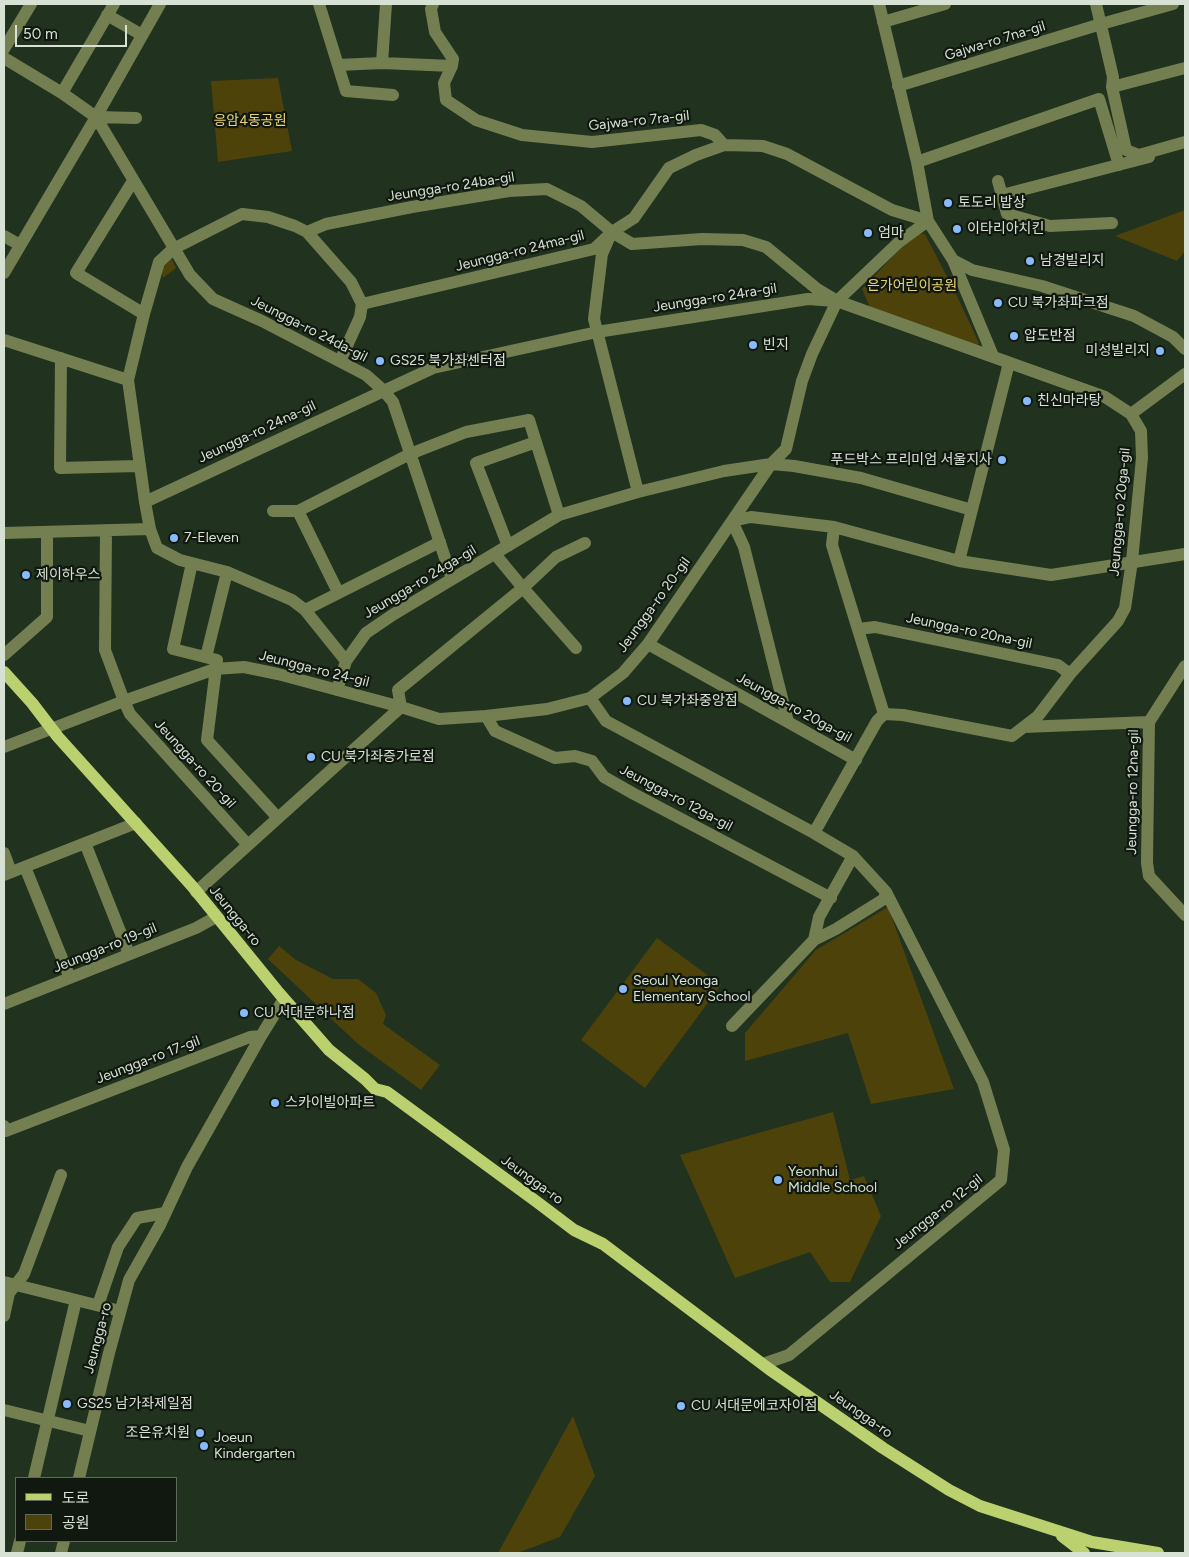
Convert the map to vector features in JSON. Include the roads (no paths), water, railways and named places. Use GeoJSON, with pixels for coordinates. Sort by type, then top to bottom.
{"type":"FeatureCollection","features":[{"type":"Feature","properties":{"kind":"main road","name":"Jeungga-ro"},"geometry":{"type":"LineString","coordinates":[[4,672],[196,892],[284,999],[329,1050],[365,1078],[375,1089],[387,1092],[574,1230],[603,1244],[763,1364],[883,1448],[949,1490],[980,1506],[1092,1542],[1158,1553]]}},
{"type":"Feature","properties":{"kind":"main road"},"geometry":{"type":"LineString","coordinates":[[1054,1530],[1084,1553]]}},
{"type":"Feature","properties":{"kind":"street"},"geometry":{"type":"LineString","coordinates":[[4,49],[31,4]]}},
{"type":"Feature","properties":{"kind":"street"},"geometry":{"type":"LineString","coordinates":[[4,273],[160,4]]}},
{"type":"Feature","properties":{"kind":"street"},"geometry":{"type":"LineString","coordinates":[[319,4],[346,91],[394,95]]}},
{"type":"Feature","properties":{"kind":"street"},"geometry":{"type":"LineString","coordinates":[[382,63],[386,4]]}},
{"type":"Feature","properties":{"kind":"street"},"geometry":{"type":"LineString","coordinates":[[338,65],[382,63],[452,66],[453,59],[435,32],[430,9],[433,4]]}},
{"type":"Feature","properties":{"kind":"street"},"geometry":{"type":"LineString","coordinates":[[879,4],[928,221],[953,260],[993,356]]}},
{"type":"Feature","properties":{"kind":"street"},"geometry":{"type":"LineString","coordinates":[[883,22],[945,4]]}},
{"type":"Feature","properties":{"kind":"street"},"geometry":{"type":"LineString","coordinates":[[1096,4],[1113,77],[1112,87],[1126,150],[1138,155],[1185,142]]}},
{"type":"Feature","properties":{"kind":"street","name":"Gajwa-ro 7na-gil"},"geometry":{"type":"LineString","coordinates":[[898,86],[1173,4]]}},
{"type":"Feature","properties":{"kind":"street"},"geometry":{"type":"LineString","coordinates":[[62,93],[110,9],[142,35]]}},
{"type":"Feature","properties":{"kind":"street"},"geometry":{"type":"LineString","coordinates":[[4,58],[62,93],[96,117],[173,249]]}},
{"type":"Feature","properties":{"kind":"street","name":"Gajwa-ro 7ra-gil"},"geometry":{"type":"LineString","coordinates":[[452,66],[444,83],[446,100],[476,120],[522,135],[592,142],[701,130],[715,135],[724,145]]}},
{"type":"Feature","properties":{"kind":"street"},"geometry":{"type":"LineString","coordinates":[[1112,87],[1185,68]]}},
{"type":"Feature","properties":{"kind":"street"},"geometry":{"type":"LineString","coordinates":[[916,162],[1099,99],[1119,165]]}},
{"type":"Feature","properties":{"kind":"street"},"geometry":{"type":"LineString","coordinates":[[96,117],[136,118]]}},
{"type":"Feature","properties":{"kind":"street"},"geometry":{"type":"LineString","coordinates":[[638,492],[594,319],[602,254],[612,232],[634,218],[669,168],[696,154],[724,145],[763,146],[787,154],[892,210],[928,221]]}},
{"type":"Feature","properties":{"kind":"street"},"geometry":{"type":"LineString","coordinates":[[1002,195],[1185,148]]}},
{"type":"Feature","properties":{"kind":"street"},"geometry":{"type":"LineString","coordinates":[[133,181],[76,273],[144,314]]}},
{"type":"Feature","properties":{"kind":"street"},"geometry":{"type":"LineString","coordinates":[[998,181],[1008,214],[1050,226],[1112,223]]}},
{"type":"Feature","properties":{"kind":"street","name":"Jeungga-ro 24ba-gil"},"geometry":{"type":"LineString","coordinates":[[307,232],[326,224],[422,206],[509,191],[547,189],[581,206],[612,232]]}},
{"type":"Feature","properties":{"kind":"street"},"geometry":{"type":"LineString","coordinates":[[340,362],[360,317],[362,304],[351,282],[307,232],[268,217],[242,214],[173,249],[159,262],[128,380],[138,466],[150,529],[157,548],[180,560],[227,572],[292,600],[304,610],[346,661]]}},
{"type":"Feature","properties":{"kind":"street"},"geometry":{"type":"LineString","coordinates":[[837,301],[898,242],[928,221]]}},
{"type":"Feature","properties":{"kind":"street"},"geometry":{"type":"LineString","coordinates":[[612,232],[632,244],[702,239],[743,240],[766,247],[817,289],[837,301],[1106,397],[1131,414],[1185,374]]}},
{"type":"Feature","properties":{"kind":"street","name":"Jeungga-ro 24ma-gil"},"geometry":{"type":"LineString","coordinates":[[362,304],[594,249],[612,232]]}},
{"type":"Feature","properties":{"kind":"street"},"geometry":{"type":"LineString","coordinates":[[4,236],[20,246]]}},
{"type":"Feature","properties":{"kind":"street","name":"Jeungga-ro 24da-gil"},"geometry":{"type":"LineString","coordinates":[[173,249],[190,275],[213,299],[262,321],[366,374],[383,390],[393,402],[452,579]]}},
{"type":"Feature","properties":{"kind":"street"},"geometry":{"type":"LineString","coordinates":[[953,260],[972,270],[1042,286],[1134,316],[1173,336],[1185,350]]}},
{"type":"Feature","properties":{"kind":"street","name":"Jeungga-ro 24ra-gil"},"geometry":{"type":"LineString","coordinates":[[383,390],[433,368],[597,332],[808,299],[837,301]]}},
{"type":"Feature","properties":{"kind":"street","name":"Jeungga-ro 20-gil"},"geometry":{"type":"LineString","coordinates":[[401,707],[439,719],[547,709],[590,698],[623,673],[648,644],[772,464],[786,449],[802,381],[812,354],[837,301]]}},
{"type":"Feature","properties":{"kind":"street"},"geometry":{"type":"LineString","coordinates":[[4,340],[128,380]]}},
{"type":"Feature","properties":{"kind":"street"},"geometry":{"type":"LineString","coordinates":[[61,358],[60,468],[138,466]]}},
{"type":"Feature","properties":{"kind":"street"},"geometry":{"type":"LineString","coordinates":[[960,561],[1009,363]]}},
{"type":"Feature","properties":{"kind":"street","name":"Jeungga-ro 24na-gil"},"geometry":{"type":"LineString","coordinates":[[145,502],[383,390]]}},
{"type":"Feature","properties":{"kind":"street","name":"Jeungga-ro 20ga-gil"},"geometry":{"type":"LineString","coordinates":[[648,644],[856,760],[877,721],[884,714],[903,715],[1012,736],[1038,716],[1070,674],[1118,621],[1125,608],[1132,561],[1142,458],[1140,431],[1131,414]]}},
{"type":"Feature","properties":{"kind":"street"},"geometry":{"type":"LineString","coordinates":[[273,512],[298,511],[410,454],[466,432],[529,420],[559,516]]}},
{"type":"Feature","properties":{"kind":"street"},"geometry":{"type":"LineString","coordinates":[[508,546],[476,463],[536,442]]}},
{"type":"Feature","properties":{"kind":"street"},"geometry":{"type":"LineString","coordinates":[[772,464],[861,478],[972,510]]}},
{"type":"Feature","properties":{"kind":"street","name":"Jeungga-ro 24ga-gil"},"geometry":{"type":"LineString","coordinates":[[337,690],[346,661],[366,633],[452,579],[559,516],[638,492],[724,471],[772,464]]}},
{"type":"Feature","properties":{"kind":"street"},"geometry":{"type":"LineString","coordinates":[[298,511],[338,592]]}},
{"type":"Feature","properties":{"kind":"street"},"geometry":{"type":"LineString","coordinates":[[788,722],[744,547],[732,522],[751,517],[834,527],[960,561],[1051,576],[1132,561],[1185,554]]}},
{"type":"Feature","properties":{"kind":"street"},"geometry":{"type":"LineString","coordinates":[[834,527],[832,545],[884,714]]}},
{"type":"Feature","properties":{"kind":"street"},"geometry":{"type":"LineString","coordinates":[[4,533],[150,529]]}},
{"type":"Feature","properties":{"kind":"street","name":"Jeungga-ro 20-gil"},"geometry":{"type":"LineString","coordinates":[[106,530],[105,650],[124,701],[130,714],[248,845]]}},
{"type":"Feature","properties":{"kind":"street"},"geometry":{"type":"LineString","coordinates":[[4,655],[47,617],[47,532]]}},
{"type":"Feature","properties":{"kind":"street"},"geometry":{"type":"LineString","coordinates":[[304,610],[440,542]]}},
{"type":"Feature","properties":{"kind":"street"},"geometry":{"type":"LineString","coordinates":[[196,892],[401,707],[398,690],[523,588],[556,557],[586,543]]}},
{"type":"Feature","properties":{"kind":"street","name":"Jeungga-ro 24ga-gil"},"geometry":{"type":"LineString","coordinates":[[495,554],[523,588]]}},
{"type":"Feature","properties":{"kind":"street"},"geometry":{"type":"LineString","coordinates":[[192,563],[173,649],[217,660],[215,669]]}},
{"type":"Feature","properties":{"kind":"street"},"geometry":{"type":"LineString","coordinates":[[206,658],[227,572]]}},
{"type":"Feature","properties":{"kind":"street"},"geometry":{"type":"LineString","coordinates":[[523,588],[576,648]]}},
{"type":"Feature","properties":{"kind":"street","name":"Jeungga-ro 20na-gil"},"geometry":{"type":"LineString","coordinates":[[858,630],[874,627],[1058,665],[1070,674]]}},
{"type":"Feature","properties":{"kind":"street","name":"Jeungga-ro 12na-gil"},"geometry":{"type":"LineString","coordinates":[[1185,666],[1149,722],[1147,863],[1149,876],[1185,915]]}},
{"type":"Feature","properties":{"kind":"street","name":"Jeungga-ro 24-gil"},"geometry":{"type":"LineString","coordinates":[[4,747],[124,701],[215,669],[244,667],[401,707]]}},
{"type":"Feature","properties":{"kind":"street","name":"Jeungga-ro 20-gil"},"geometry":{"type":"LineString","coordinates":[[215,669],[207,740],[278,818]]}},
{"type":"Feature","properties":{"kind":"street"},"geometry":{"type":"LineString","coordinates":[[590,698],[606,721],[853,856],[886,892],[884,899],[836,929],[814,940],[732,1026]]}},
{"type":"Feature","properties":{"kind":"street","name":"Jeungga-ro 12ga-gil"},"geometry":{"type":"LineString","coordinates":[[486,716],[495,731],[555,758],[576,756],[592,761],[604,777],[831,898]]}},
{"type":"Feature","properties":{"kind":"street","name":"Jeungga-ro 20ga-gil"},"geometry":{"type":"LineString","coordinates":[[1024,727],[1149,722]]}},
{"type":"Feature","properties":{"kind":"street"},"geometry":{"type":"LineString","coordinates":[[814,833],[856,760]]}},
{"type":"Feature","properties":{"kind":"street"},"geometry":{"type":"LineString","coordinates":[[4,853],[8,874],[136,823]]}},
{"type":"Feature","properties":{"kind":"street"},"geometry":{"type":"LineString","coordinates":[[85,843],[130,954]]}},
{"type":"Feature","properties":{"kind":"street"},"geometry":{"type":"LineString","coordinates":[[814,940],[819,917],[853,856]]}},
{"type":"Feature","properties":{"kind":"street"},"geometry":{"type":"LineString","coordinates":[[24,867],[70,978]]}},
{"type":"Feature","properties":{"kind":"street","name":"Jeungga-ro 12-gil"},"geometry":{"type":"LineString","coordinates":[[763,1364],[788,1355],[1001,1180],[1004,1150],[983,1082],[886,892]]}},
{"type":"Feature","properties":{"kind":"street","name":"Jeungga-ro 19-gil"},"geometry":{"type":"LineString","coordinates":[[4,1004],[196,928],[216,917]]}},
{"type":"Feature","properties":{"kind":"street"},"geometry":{"type":"LineString","coordinates":[[261,1036],[284,999]]}},
{"type":"Feature","properties":{"kind":"street","name":"Jeungga-ro 17-gil"},"geometry":{"type":"LineString","coordinates":[[4,1131],[250,1037],[261,1036]]}},
{"type":"Feature","properties":{"kind":"street","name":"Jeungga-ro"},"geometry":{"type":"LineString","coordinates":[[78,1477],[129,1280],[187,1167],[261,1036]]}},
{"type":"Feature","properties":{"kind":"street"},"geometry":{"type":"LineString","coordinates":[[10,1284],[24,1274],[61,1176]]}},
{"type":"Feature","properties":{"kind":"street","name":"Jeungga-ro"},"geometry":{"type":"LineString","coordinates":[[98,1305],[118,1247],[136,1218],[165,1213]]}},
{"type":"Feature","properties":{"kind":"street"},"geometry":{"type":"LineString","coordinates":[[10,1284],[120,1311]]}},
{"type":"Feature","properties":{"kind":"street"},"geometry":{"type":"LineString","coordinates":[[4,1316],[10,1293],[10,1284]]}},
{"type":"Feature","properties":{"kind":"street"},"geometry":{"type":"LineString","coordinates":[[34,1477],[76,1300]]}},
{"type":"Feature","properties":{"kind":"street"},"geometry":{"type":"LineString","coordinates":[[4,1410],[90,1431]]}},
{"type":"Feature","properties":{"kind":"place","name":"토도리 밥상"},"geometry":{"type":"Point","coordinates":[948,203]}},
{"type":"Feature","properties":{"kind":"place","name":"이타리아치킨"},"geometry":{"type":"Point","coordinates":[957,229]}},
{"type":"Feature","properties":{"kind":"place","name":"엄마"},"geometry":{"type":"Point","coordinates":[868,233]}},
{"type":"Feature","properties":{"kind":"place","name":"남경빌리지"},"geometry":{"type":"Point","coordinates":[1030,261]}},
{"type":"Feature","properties":{"kind":"place","name":"CU 북가좌파크점"},"geometry":{"type":"Point","coordinates":[998,303]}},
{"type":"Feature","properties":{"kind":"place","name":"압도반점"},"geometry":{"type":"Point","coordinates":[1014,336]}},
{"type":"Feature","properties":{"kind":"place","name":"빈지"},"geometry":{"type":"Point","coordinates":[753,345]}},
{"type":"Feature","properties":{"kind":"place","name":"미성빌리지"},"geometry":{"type":"Point","coordinates":[1160,351]}},
{"type":"Feature","properties":{"kind":"place","name":"GS25 북가좌센터점"},"geometry":{"type":"Point","coordinates":[380,361]}},
{"type":"Feature","properties":{"kind":"place","name":"친신마라탕"},"geometry":{"type":"Point","coordinates":[1027,401]}},
{"type":"Feature","properties":{"kind":"place","name":"푸드박스 프리미엄 서울지사"},"geometry":{"type":"Point","coordinates":[1002,460]}},
{"type":"Feature","properties":{"kind":"place","name":"7-Eleven"},"geometry":{"type":"Point","coordinates":[174,538]}},
{"type":"Feature","properties":{"kind":"place","name":"제이하우스"},"geometry":{"type":"Point","coordinates":[26,575]}},
{"type":"Feature","properties":{"kind":"place","name":"CU 북가좌중앙점"},"geometry":{"type":"Point","coordinates":[627,701]}},
{"type":"Feature","properties":{"kind":"place","name":"CU 북가좌증가로점"},"geometry":{"type":"Point","coordinates":[311,757]}},
{"type":"Feature","properties":{"kind":"place","name":"Seoul Yeonga Elementary School"},"geometry":{"type":"Point","coordinates":[623,989]}},
{"type":"Feature","properties":{"kind":"place","name":"CU 서대문하나점"},"geometry":{"type":"Point","coordinates":[244,1013]}},
{"type":"Feature","properties":{"kind":"place","name":"스카이빌아파트"},"geometry":{"type":"Point","coordinates":[275,1103]}},
{"type":"Feature","properties":{"kind":"place","name":"Yeonhui Middle School"},"geometry":{"type":"Point","coordinates":[778,1180]}},
{"type":"Feature","properties":{"kind":"place","name":"GS25 남가좌제일점"},"geometry":{"type":"Point","coordinates":[67,1404]}},
{"type":"Feature","properties":{"kind":"place","name":"CU 서대문에코자이점"},"geometry":{"type":"Point","coordinates":[681,1406]}},
{"type":"Feature","properties":{"kind":"place","name":"조은유치원"},"geometry":{"type":"Point","coordinates":[200,1433]}},
{"type":"Feature","properties":{"kind":"place","name":"Joeun Kindergarten"},"geometry":{"type":"Point","coordinates":[204,1446]}},
{"type":"Feature","properties":{"kind":"park label","name":"응암4동공원"},"geometry":{"type":"Point","coordinates":[250,121]}},
{"type":"Feature","properties":{"kind":"park label","name":"은가어린이공원"},"geometry":{"type":"Point","coordinates":[912,286]}}]}
